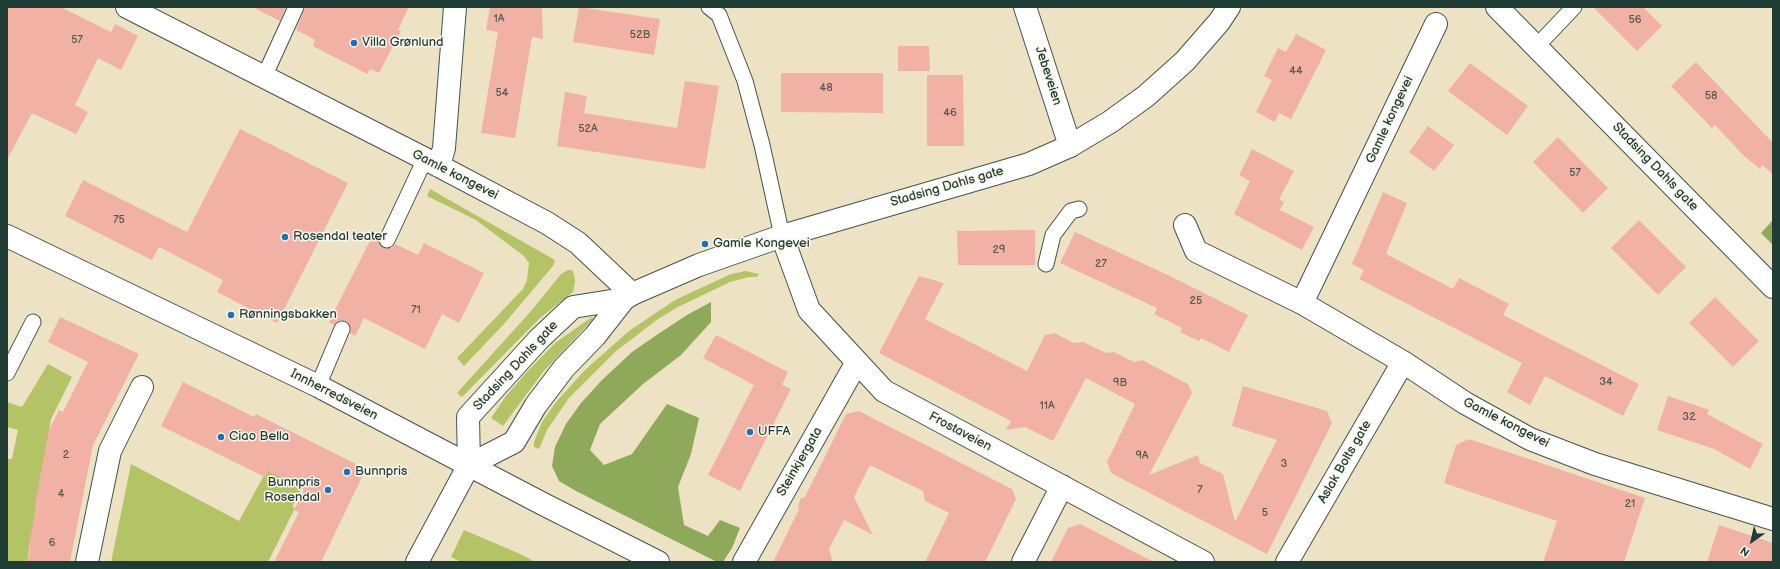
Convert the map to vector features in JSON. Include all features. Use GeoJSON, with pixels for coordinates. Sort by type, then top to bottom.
{"type":"FeatureCollection","features":[{"type":"Feature","properties":{"kind":"street","name":"Gamle kongevei"},"geometry":{"type":"LineString","coordinates":[[127,7],[432,162],[546,223],[578,243],[628,296]]}},
{"type":"Feature","properties":{"kind":"street"},"geometry":{"type":"LineString","coordinates":[[432,162],[444,148],[455,7]]}},
{"type":"Feature","properties":{"kind":"street","name":"Jebeveien"},"geometry":{"type":"LineString","coordinates":[[1025,7],[1070,146]]}},
{"type":"Feature","properties":{"kind":"street","name":"Stadsing Dahls gate"},"geometry":{"type":"LineString","coordinates":[[628,296],[595,336],[564,368],[536,405],[514,442],[470,465],[468,417],[539,339],[573,307],[628,296],[699,265],[782,236],[1029,164],[1070,146],[1110,122],[1146,96],[1185,61],[1219,22],[1228,7]]}},
{"type":"Feature","properties":{"kind":"street","name":"Stadsing Dahls gate"},"geometry":{"type":"LineString","coordinates":[[1497,7],[1537,46],[1773,288]]}},
{"type":"Feature","properties":{"kind":"street","name":"Gamle kongevei"},"geometry":{"type":"LineString","coordinates":[[1302,303],[1436,24]]}},
{"type":"Feature","properties":{"kind":"street","name":"Gamle kongevei"},"geometry":{"type":"LineString","coordinates":[[1185,225],[1196,251],[1302,303],[1404,362],[1465,403],[1530,439],[1595,464],[1773,519]]}},
{"type":"Feature","properties":{"kind":"street","name":"Innherredsveien"},"geometry":{"type":"LineString","coordinates":[[7,236],[318,386],[543,504],[658,562]]}},
{"type":"Feature","properties":{"kind":"street","name":"Frostaveien"},"geometry":{"type":"LineString","coordinates":[[782,236],[810,310],[884,391],[1203,562]]}},
{"type":"Feature","properties":{"kind":"street","name":"Steinkjergata"},"geometry":{"type":"LineString","coordinates":[[744,562],[857,362]]}},
{"type":"Feature","properties":{"kind":"street","name":"Aslak Bolts gate"},"geometry":{"type":"LineString","coordinates":[[1287,562],[1404,362]]}},
{"type":"Feature","properties":{"kind":"street"},"geometry":{"type":"LineString","coordinates":[[87,562],[110,451],[142,387]]}},
{"type":"Feature","properties":{"kind":"street"},"geometry":{"type":"LineString","coordinates":[[418,562],[470,465]]}},
{"type":"Feature","properties":{"kind":"street"},"geometry":{"type":"LineString","coordinates":[[1023,562],[1062,486]]}},
{"type":"Feature","properties":{"kind":"lane"},"geometry":{"type":"LineString","coordinates":[[264,77],[296,7]]}},
{"type":"Feature","properties":{"kind":"lane"},"geometry":{"type":"LineString","coordinates":[[709,7],[719,15],[745,81],[762,145],[782,236]]}},
{"type":"Feature","properties":{"kind":"lane"},"geometry":{"type":"LineString","coordinates":[[1537,46],[1574,7]]}},
{"type":"Feature","properties":{"kind":"lane"},"geometry":{"type":"LineString","coordinates":[[387,240],[432,162]]}},
{"type":"Feature","properties":{"kind":"lane"},"geometry":{"type":"LineString","coordinates":[[1046,264],[1053,235],[1071,211],[1079,209]]}},
{"type":"Feature","properties":{"kind":"lane"},"geometry":{"type":"LineString","coordinates":[[7,373],[33,322]]}},
{"type":"Feature","properties":{"kind":"lane"},"geometry":{"type":"LineString","coordinates":[[318,386],[342,329]]}},
{"type":"Feature","properties":{"kind":"green space"},"geometry":{"type":"Polygon","coordinates":[[[430,189],[555,260],[553,266],[504,324],[464,366],[457,358],[523,289],[527,280],[529,263],[524,256],[476,220],[427,196],[430,189]]]}},
{"type":"Feature","properties":{"kind":"green space"},"geometry":{"type":"Polygon","coordinates":[[[1773,220],[1773,245],[1761,233],[1773,220]]]}},
{"type":"Feature","properties":{"kind":"green space"},"geometry":{"type":"Polygon","coordinates":[[[568,270],[572,270],[574,274],[575,282],[573,292],[540,318],[462,397],[457,393],[531,311],[561,274],[568,270]]]}},
{"type":"Feature","properties":{"kind":"green space"},"geometry":{"type":"Polygon","coordinates":[[[746,271],[759,274],[757,277],[749,277],[730,282],[678,307],[658,319],[615,352],[569,398],[547,430],[539,449],[534,447],[534,442],[542,422],[556,402],[586,369],[629,331],[675,300],[731,274],[746,271]]]}},
{"type":"Feature","properties":{"kind":"green space"},"geometry":{"type":"Polygon","coordinates":[[[711,302],[711,322],[681,355],[643,384],[600,424],[590,450],[604,465],[632,454],[667,404],[699,418],[691,454],[678,487],[684,525],[708,536],[720,520],[740,528],[732,548],[723,562],[717,562],[576,491],[559,481],[552,466],[555,447],[566,424],[581,403],[602,380],[632,352],[687,315],[711,302]]]}},
{"type":"Feature","properties":{"kind":"green space"},"geometry":{"type":"Polygon","coordinates":[[[592,317],[593,319],[543,372],[503,426],[491,418],[506,396],[555,343],[592,317]]]}},
{"type":"Feature","properties":{"kind":"green space"},"geometry":{"type":"Polygon","coordinates":[[[48,364],[72,377],[51,419],[27,562],[7,562],[7,459],[12,459],[18,430],[7,427],[7,402],[22,407],[48,364]]]}},
{"type":"Feature","properties":{"kind":"green space"},"geometry":{"type":"Polygon","coordinates":[[[131,464],[239,521],[267,470],[302,488],[292,507],[295,508],[268,562],[111,562],[131,464]]]}},
{"type":"Feature","properties":{"kind":"green space"},"geometry":{"type":"Polygon","coordinates":[[[464,530],[536,562],[461,562],[451,557],[464,530]]]}},
{"type":"Feature","properties":{"kind":"building"},"geometry":{"type":"Polygon","coordinates":[[[7,7],[61,7],[111,32],[115,24],[138,36],[121,70],[98,58],[75,105],[88,112],[76,134],[32,113],[7,160],[7,7]]]}},
{"type":"Feature","properties":{"kind":"building"},"geometry":{"type":"Polygon","coordinates":[[[252,7],[286,7],[280,21],[252,7]]]}},
{"type":"Feature","properties":{"kind":"building","name":"Villa Grønlund"},"geometry":{"type":"Polygon","coordinates":[[[305,7],[409,7],[398,30],[401,31],[379,73],[370,69],[367,74],[313,46],[315,40],[296,30],[305,7]]]}},
{"type":"Feature","properties":{"kind":"building"},"geometry":{"type":"Polygon","coordinates":[[[490,7],[542,7],[543,39],[532,37],[515,138],[481,133],[498,32],[486,30],[490,7]]]}},
{"type":"Feature","properties":{"kind":"building"},"geometry":{"type":"Polygon","coordinates":[[[579,7],[660,19],[654,55],[573,42],[579,7]]]}},
{"type":"Feature","properties":{"kind":"building"},"geometry":{"type":"Polygon","coordinates":[[[1593,7],[1643,7],[1662,26],[1637,51],[1593,7]]]}},
{"type":"Feature","properties":{"kind":"building"},"geometry":{"type":"Polygon","coordinates":[[[1296,34],[1326,50],[1291,119],[1279,113],[1275,122],[1256,112],[1272,80],[1264,76],[1278,48],[1286,52],[1296,34]]]}},
{"type":"Feature","properties":{"kind":"building"},"geometry":{"type":"Polygon","coordinates":[[[898,46],[929,46],[930,71],[898,71],[898,46]]]}},
{"type":"Feature","properties":{"kind":"building"},"geometry":{"type":"Polygon","coordinates":[[[1696,62],[1773,143],[1773,174],[1762,165],[1760,169],[1743,155],[1715,125],[1712,128],[1671,86],[1696,62]]]}},
{"type":"Feature","properties":{"kind":"building"},"geometry":{"type":"Polygon","coordinates":[[[1470,63],[1528,106],[1507,135],[1448,91],[1470,63]]]}},
{"type":"Feature","properties":{"kind":"building"},"geometry":{"type":"Polygon","coordinates":[[[781,73],[883,73],[883,113],[781,112],[781,73]]]}},
{"type":"Feature","properties":{"kind":"building"},"geometry":{"type":"Polygon","coordinates":[[[927,75],[963,75],[964,146],[927,146],[927,75]]]}},
{"type":"Feature","properties":{"kind":"building"},"geometry":{"type":"Polygon","coordinates":[[[685,81],[719,86],[705,169],[557,146],[565,92],[587,96],[584,113],[677,128],[685,81]]]}},
{"type":"Feature","properties":{"kind":"building"},"geometry":{"type":"Polygon","coordinates":[[[1428,126],[1454,145],[1434,171],[1409,152],[1428,126]]]}},
{"type":"Feature","properties":{"kind":"building"},"geometry":{"type":"Polygon","coordinates":[[[240,129],[348,183],[277,323],[217,292],[223,280],[159,247],[152,260],[65,216],[83,180],[187,232],[240,129]]]}},
{"type":"Feature","properties":{"kind":"building"},"geometry":{"type":"Polygon","coordinates":[[[1558,137],[1608,188],[1583,213],[1533,162],[1558,137]]]}},
{"type":"Feature","properties":{"kind":"building"},"geometry":{"type":"Polygon","coordinates":[[[1252,149],[1294,171],[1279,199],[1284,202],[1280,210],[1314,227],[1302,250],[1234,214],[1250,181],[1239,175],[1252,149]]]}},
{"type":"Feature","properties":{"kind":"building"},"geometry":{"type":"Polygon","coordinates":[[[1383,192],[1407,203],[1386,254],[1453,289],[1459,278],[1509,304],[1503,315],[1639,384],[1623,416],[1545,376],[1530,405],[1507,392],[1522,363],[1359,279],[1364,270],[1352,264],[1383,192]]]}},
{"type":"Feature","properties":{"kind":"building"},"geometry":{"type":"Polygon","coordinates":[[[1639,220],[1686,267],[1658,295],[1611,248],[1639,220]]]}},
{"type":"Feature","properties":{"kind":"building"},"geometry":{"type":"Polygon","coordinates":[[[1035,230],[1035,265],[958,265],[957,231],[1035,230]]]}},
{"type":"Feature","properties":{"kind":"building"},"geometry":{"type":"Polygon","coordinates":[[[1075,232],[1172,277],[1248,315],[1229,352],[1201,338],[1199,341],[1180,332],[1182,328],[1154,314],[1157,308],[1060,263],[1075,232]]]}},
{"type":"Feature","properties":{"kind":"building"},"geometry":{"type":"Polygon","coordinates":[[[374,233],[379,236],[378,241],[384,248],[392,248],[395,244],[418,255],[424,243],[484,273],[459,323],[442,314],[425,349],[364,318],[355,336],[350,333],[351,328],[346,321],[340,320],[334,325],[329,322],[374,233]]]}},
{"type":"Feature","properties":{"kind":"building"},"geometry":{"type":"Polygon","coordinates":[[[919,276],[944,283],[925,319],[1027,371],[1045,335],[1055,333],[1073,343],[1083,342],[1106,353],[1114,352],[1134,362],[1142,360],[1188,384],[1192,393],[1149,475],[1198,455],[1200,463],[1223,474],[1235,522],[1277,440],[1232,426],[1243,386],[1327,411],[1332,423],[1267,554],[1111,473],[1107,462],[1135,404],[1086,378],[1053,441],[1025,427],[1006,430],[1011,421],[879,353],[919,276]]]}},
{"type":"Feature","properties":{"kind":"building"},"geometry":{"type":"Polygon","coordinates":[[[1715,297],[1759,341],[1733,367],[1689,323],[1715,297]]]}},
{"type":"Feature","properties":{"kind":"building"},"geometry":{"type":"Polygon","coordinates":[[[60,317],[139,354],[93,445],[70,562],[27,562],[30,548],[28,548],[37,505],[35,504],[49,430],[59,410],[63,412],[88,362],[48,342],[60,317]]]}},
{"type":"Feature","properties":{"kind":"building","name":"UFFA"},"geometry":{"type":"Polygon","coordinates":[[[716,335],[788,372],[782,385],[791,389],[740,491],[708,475],[754,385],[703,358],[716,335]]]}},
{"type":"Feature","properties":{"kind":"building"},"geometry":{"type":"Polygon","coordinates":[[[183,382],[254,417],[256,414],[366,469],[321,562],[274,562],[299,512],[294,510],[304,490],[268,471],[265,477],[161,426],[183,382]]]}},
{"type":"Feature","properties":{"kind":"building"},"geometry":{"type":"Polygon","coordinates":[[[1668,396],[1709,410],[1707,414],[1763,444],[1750,469],[1714,449],[1657,430],[1668,396]]]}},
{"type":"Feature","properties":{"kind":"building"},"geometry":{"type":"Polygon","coordinates":[[[859,411],[1012,489],[1016,499],[985,562],[925,562],[949,513],[925,501],[923,491],[870,465],[854,497],[873,535],[844,520],[829,549],[833,562],[773,562],[799,509],[798,506],[801,498],[805,497],[846,414],[859,411]]]}},
{"type":"Feature","properties":{"kind":"building"},"geometry":{"type":"Polygon","coordinates":[[[1469,439],[1645,498],[1624,562],[1543,562],[1557,521],[1444,483],[1456,445],[1469,439]]]}},
{"type":"Feature","properties":{"kind":"building"},"geometry":{"type":"Polygon","coordinates":[[[1080,524],[1154,562],[1051,562],[1068,528],[1080,524]]]}},
{"type":"Feature","properties":{"kind":"building"},"geometry":{"type":"Polygon","coordinates":[[[1719,525],[1773,543],[1773,562],[1707,562],[1719,525]]]}},
{"type":"Feature","properties":{"kind":"place","name":"Villa Grønlund"},"geometry":{"type":"Point","coordinates":[354,43]}},
{"type":"Feature","properties":{"kind":"place","name":"Rosendal teater"},"geometry":{"type":"Point","coordinates":[285,237]}},
{"type":"Feature","properties":{"kind":"place","name":"Gamle Kongevei"},"geometry":{"type":"Point","coordinates":[705,244]}},
{"type":"Feature","properties":{"kind":"place","name":"Rønningsbakken"},"geometry":{"type":"Point","coordinates":[231,315]}},
{"type":"Feature","properties":{"kind":"place","name":"UFFA"},"geometry":{"type":"Point","coordinates":[750,432]}},
{"type":"Feature","properties":{"kind":"place","name":"Ciao Bella"},"geometry":{"type":"Point","coordinates":[221,437]}},
{"type":"Feature","properties":{"kind":"place","name":"Bunnpris"},"geometry":{"type":"Point","coordinates":[347,472]}},
{"type":"Feature","properties":{"kind":"place","name":"Bunnpris Rosendal"},"geometry":{"type":"Point","coordinates":[328,490]}}]}
